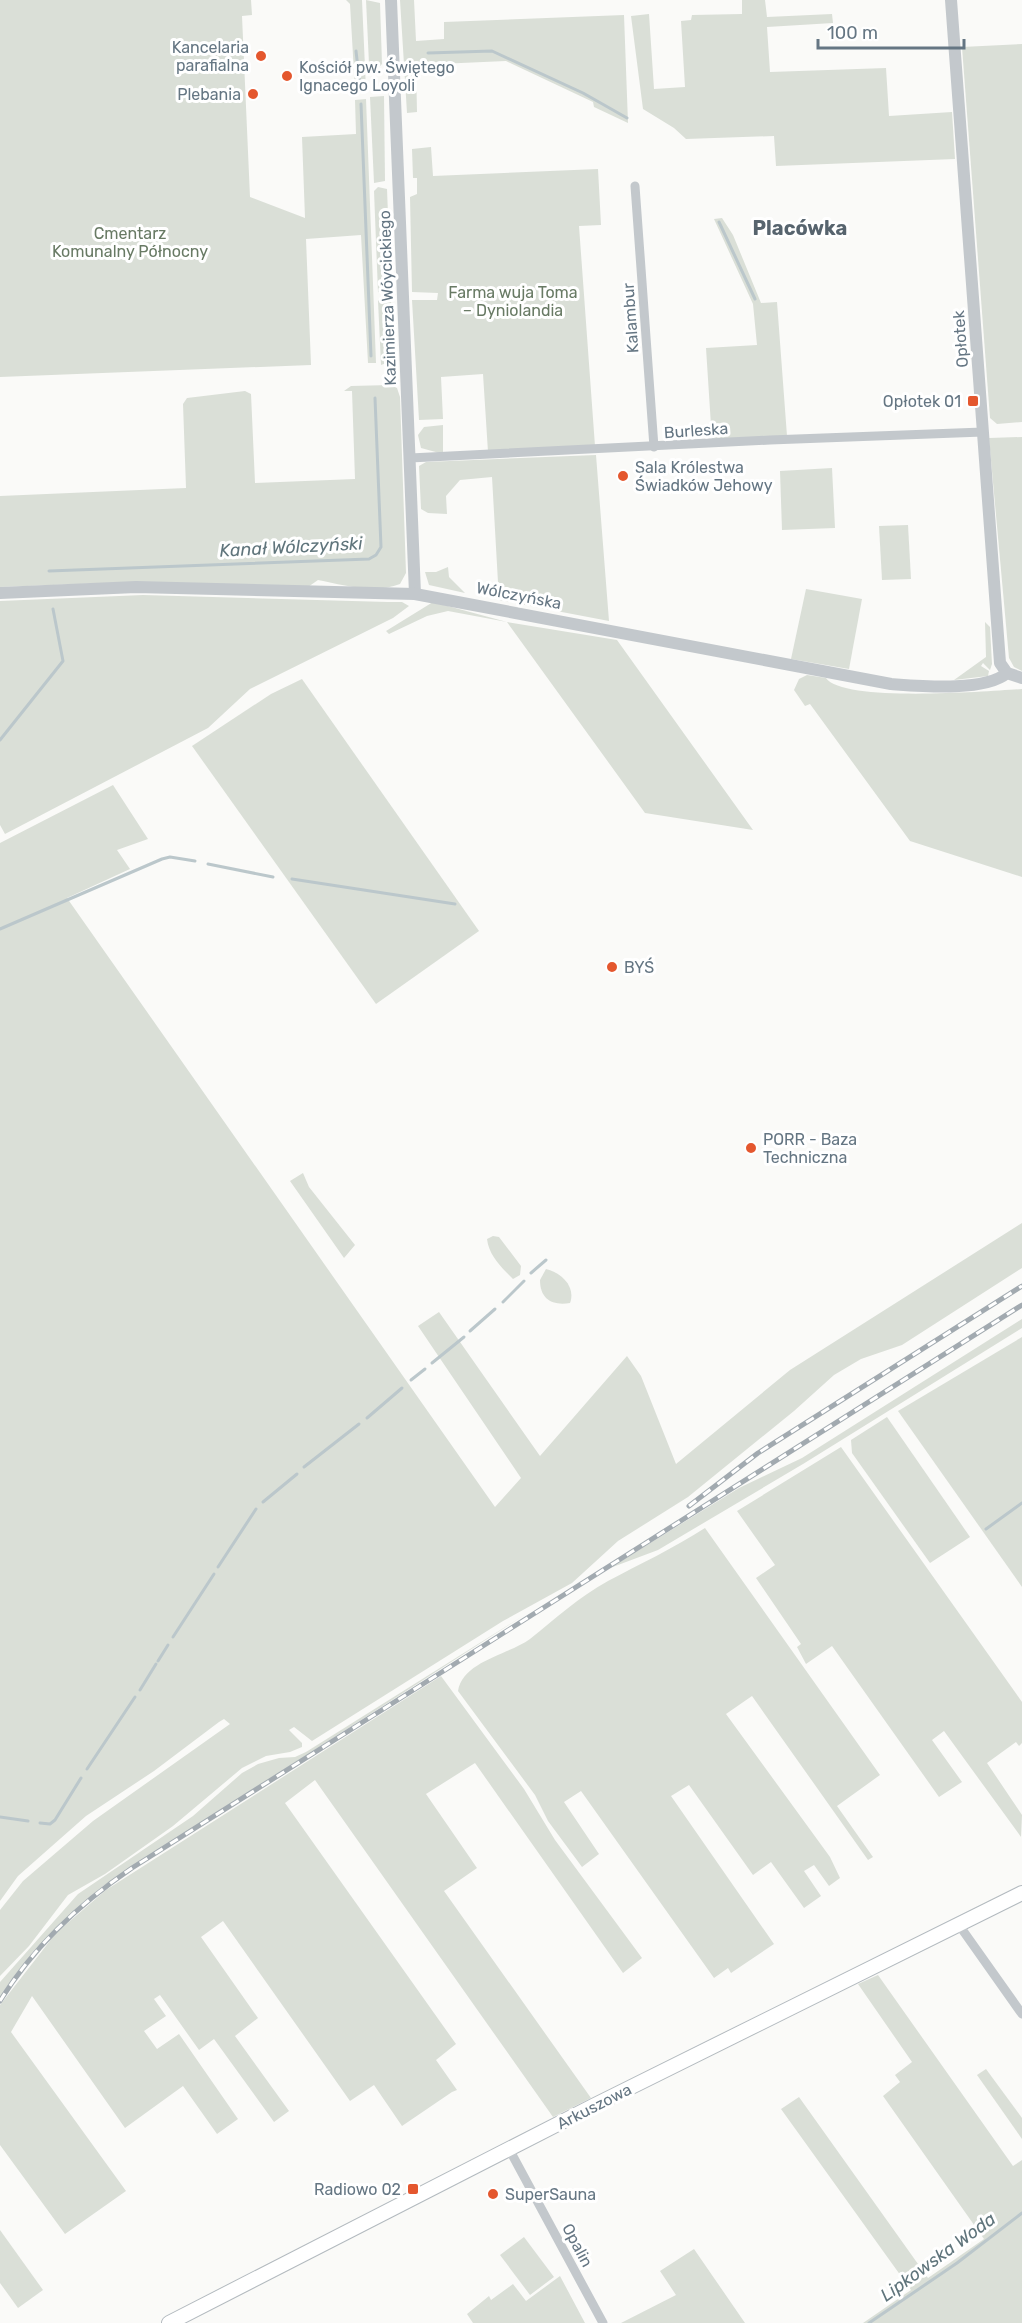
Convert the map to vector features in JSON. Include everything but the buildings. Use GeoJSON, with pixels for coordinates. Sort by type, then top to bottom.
{"type":"FeatureCollection","features":[{"type":"Feature","properties":{"kind":"main road","name":"Arkuszowa"},"geometry":{"type":"LineString","coordinates":[[169,2323],[509,2149],[1022,1893]]}},
{"type":"Feature","properties":{"kind":"street","name":"Kazimierza Wóycickiego"},"geometry":{"type":"LineString","coordinates":[[391,0],[415,594]]}},
{"type":"Feature","properties":{"kind":"street","name":"Opłotek"},"geometry":{"type":"LineString","coordinates":[[951,0],[1000,663],[1007,673]]}},
{"type":"Feature","properties":{"kind":"street","name":"Kalambur"},"geometry":{"type":"LineString","coordinates":[[635,186],[654,447]]}},
{"type":"Feature","properties":{"kind":"street","name":"Burleska"},"geometry":{"type":"LineString","coordinates":[[410,458],[983,432]]}},
{"type":"Feature","properties":{"kind":"street","name":"Wólczyńska"},"geometry":{"type":"LineString","coordinates":[[0,593],[136,587],[415,594],[891,684],[964,684],[992,681],[1007,673]]}},
{"type":"Feature","properties":{"kind":"street"},"geometry":{"type":"LineString","coordinates":[[1007,673],[1022,678]]}},
{"type":"Feature","properties":{"kind":"street"},"geometry":{"type":"LineString","coordinates":[[959,1925],[1022,2014]]}},
{"type":"Feature","properties":{"kind":"street","name":"Opalin"},"geometry":{"type":"LineString","coordinates":[[509,2149],[603,2323]]}},
{"type":"Feature","properties":{"kind":"green space","name":"Cmentarz Komunalny Północny"},"geometry":{"type":"Polygon","coordinates":[[[0,0],[251,0],[252,15],[242,16],[250,197],[305,218],[302,137],[356,134],[355,100],[366,99],[376,363],[368,363],[361,235],[306,239],[311,365],[0,377],[0,0]]]}},
{"type":"Feature","properties":{"kind":"green space"},"geometry":{"type":"Polygon","coordinates":[[[346,0],[362,0],[366,90],[355,90],[350,4],[346,0]]]}},
{"type":"Feature","properties":{"kind":"green space"},"geometry":{"type":"Polygon","coordinates":[[[366,0],[380,3],[382,64],[379,67],[372,67],[369,64],[366,0]]]}},
{"type":"Feature","properties":{"kind":"green space"},"geometry":{"type":"Polygon","coordinates":[[[400,0],[414,0],[416,41],[444,39],[444,22],[624,15],[628,123],[594,107],[593,102],[506,61],[416,65],[417,112],[407,113],[400,0]]]}},
{"type":"Feature","properties":{"kind":"green space"},"geometry":{"type":"Polygon","coordinates":[[[742,0],[765,0],[767,17],[832,14],[833,23],[767,27],[770,72],[886,68],[889,116],[952,112],[955,159],[776,166],[774,136],[686,139],[674,128],[643,109],[631,16],[649,14],[654,89],[685,87],[681,21],[691,20],[692,15],[742,14],[742,0]]]}},
{"type":"Feature","properties":{"kind":"green space"},"geometry":{"type":"Polygon","coordinates":[[[1022,44],[1022,422],[997,424],[990,418],[962,47],[1022,44]]]}},
{"type":"Feature","properties":{"kind":"green space"},"geometry":{"type":"Polygon","coordinates":[[[384,96],[385,181],[374,183],[370,97],[384,96]]]}},
{"type":"Feature","properties":{"kind":"green space","name":"Farma wuja Toma – Dyniolandia"},"geometry":{"type":"Polygon","coordinates":[[[431,147],[433,176],[598,169],[601,225],[579,226],[595,446],[488,452],[483,374],[441,377],[443,419],[419,420],[412,300],[437,300],[438,293],[412,292],[410,197],[417,194],[417,178],[413,178],[412,149],[431,147]]]}},
{"type":"Feature","properties":{"kind":"green space"},"geometry":{"type":"Polygon","coordinates":[[[378,187],[387,189],[391,291],[388,294],[378,292],[374,191],[378,187]]]}},
{"type":"Feature","properties":{"kind":"green space"},"geometry":{"type":"Polygon","coordinates":[[[722,218],[733,235],[761,303],[777,302],[787,436],[712,441],[706,348],[757,345],[753,304],[714,219],[722,218]]]}},
{"type":"Feature","properties":{"kind":"green space"},"geometry":{"type":"Polygon","coordinates":[[[381,298],[391,301],[394,360],[381,365],[378,301],[381,298]]]}},
{"type":"Feature","properties":{"kind":"green space"},"geometry":{"type":"Polygon","coordinates":[[[390,385],[397,388],[400,397],[406,573],[400,584],[370,588],[318,580],[308,587],[133,582],[0,587],[0,496],[186,488],[183,404],[187,398],[245,391],[251,394],[255,483],[355,479],[352,391],[344,391],[351,386],[390,385]]]}},
{"type":"Feature","properties":{"kind":"green space"},"geometry":{"type":"Polygon","coordinates":[[[443,425],[443,454],[421,448],[418,435],[424,427],[443,425]]]}},
{"type":"Feature","properties":{"kind":"green space"},"geometry":{"type":"Polygon","coordinates":[[[1022,437],[1022,671],[1014,667],[1009,658],[989,438],[1022,437]]]}},
{"type":"Feature","properties":{"kind":"green space"},"geometry":{"type":"Polygon","coordinates":[[[596,455],[609,621],[499,600],[492,477],[460,480],[446,496],[447,514],[428,513],[421,509],[419,466],[426,462],[596,455]]]}},
{"type":"Feature","properties":{"kind":"green space"},"geometry":{"type":"Polygon","coordinates":[[[832,468],[835,528],[782,530],[780,471],[832,468]]]}},
{"type":"Feature","properties":{"kind":"green space"},"geometry":{"type":"Polygon","coordinates":[[[908,525],[911,579],[882,580],[879,526],[908,525]]]}},
{"type":"Feature","properties":{"kind":"green space"},"geometry":{"type":"Polygon","coordinates":[[[448,567],[449,577],[465,593],[429,585],[425,572],[436,572],[448,567]]]}},
{"type":"Feature","properties":{"kind":"green space"},"geometry":{"type":"Polygon","coordinates":[[[806,589],[862,599],[849,669],[791,659],[806,589]]]}},
{"type":"Feature","properties":{"kind":"green space"},"geometry":{"type":"Polygon","coordinates":[[[143,595],[402,602],[409,606],[393,618],[250,689],[208,728],[5,834],[0,825],[0,601],[143,595]]]}},
{"type":"Feature","properties":{"kind":"green space"},"geometry":{"type":"Polygon","coordinates":[[[433,602],[507,622],[448,611],[427,616],[389,634],[386,631],[433,602]]]}},
{"type":"Feature","properties":{"kind":"green space"},"geometry":{"type":"Polygon","coordinates":[[[507,622],[617,640],[753,830],[645,813],[507,622]]]}},
{"type":"Feature","properties":{"kind":"green space"},"geometry":{"type":"Polygon","coordinates":[[[985,622],[990,627],[992,664],[990,670],[983,663],[981,666],[989,671],[988,676],[954,680],[986,657],[985,622]]]}},
{"type":"Feature","properties":{"kind":"green space"},"geometry":{"type":"Polygon","coordinates":[[[807,675],[826,678],[838,686],[859,691],[887,693],[918,694],[1022,689],[1022,877],[910,841],[810,704],[805,706],[794,690],[799,679],[807,675]]]}},
{"type":"Feature","properties":{"kind":"green space"},"geometry":{"type":"Polygon","coordinates":[[[302,679],[479,931],[376,1004],[192,746],[271,694],[302,679]]]}},
{"type":"Feature","properties":{"kind":"green space"},"geometry":{"type":"Polygon","coordinates":[[[113,785],[148,839],[117,850],[130,869],[67,898],[495,1507],[521,1478],[418,1326],[439,1312],[540,1456],[627,1356],[641,1376],[676,1464],[790,1370],[1022,1223],[1022,1268],[902,1345],[861,1359],[834,1375],[794,1411],[688,1497],[618,1541],[572,1583],[503,1621],[312,1741],[294,1727],[289,1730],[302,1743],[302,1747],[290,1752],[266,1756],[242,1768],[173,1826],[105,1874],[68,1895],[29,1946],[0,1976],[0,1910],[23,1881],[93,1821],[230,1724],[224,1719],[219,1722],[154,1771],[86,1816],[18,1876],[0,1901],[0,843],[113,785]]]}},
{"type":"Feature","properties":{"kind":"green space"},"geometry":{"type":"Polygon","coordinates":[[[303,1173],[309,1187],[355,1245],[344,1258],[290,1181],[303,1173]]]}},
{"type":"Feature","properties":{"kind":"green space"},"geometry":{"type":"Polygon","coordinates":[[[493,1236],[499,1237],[521,1266],[520,1275],[513,1279],[490,1251],[487,1239],[493,1236]]]}},
{"type":"Feature","properties":{"kind":"green space"},"geometry":{"type":"Polygon","coordinates":[[[546,1269],[562,1277],[569,1286],[570,1303],[553,1302],[548,1300],[542,1292],[540,1280],[546,1269]]]}},
{"type":"Feature","properties":{"kind":"green space"},"geometry":{"type":"Polygon","coordinates":[[[1022,1319],[1022,1328],[803,1464],[658,1550],[610,1568],[739,1488],[802,1458],[1022,1319]]]}},
{"type":"Feature","properties":{"kind":"green space"},"geometry":{"type":"Polygon","coordinates":[[[1022,1337],[1022,1587],[898,1411],[1022,1337]]]}},
{"type":"Feature","properties":{"kind":"green space"},"geometry":{"type":"Polygon","coordinates":[[[887,1417],[970,1537],[930,1563],[852,1453],[851,1440],[887,1417]]]}},
{"type":"Feature","properties":{"kind":"green space"},"geometry":{"type":"Polygon","coordinates":[[[841,1447],[1022,1702],[1022,1743],[1019,1746],[1016,1742],[987,1763],[1022,1815],[1021,1837],[944,1731],[932,1740],[962,1782],[939,1797],[832,1646],[806,1664],[797,1647],[801,1644],[756,1578],[775,1565],[737,1511],[841,1447]]]}},
{"type":"Feature","properties":{"kind":"green space"},"geometry":{"type":"Polygon","coordinates":[[[705,1528],[880,1775],[837,1806],[873,1857],[868,1860],[752,1696],[726,1714],[830,1857],[840,1878],[829,1886],[814,1865],[804,1871],[821,1896],[804,1908],[771,1862],[753,1875],[689,1785],[671,1796],[774,1944],[731,1973],[728,1968],[714,1978],[581,1791],[564,1802],[599,1854],[582,1867],[548,1821],[535,1795],[458,1691],[468,1672],[477,1666],[521,1645],[597,1587],[705,1528]]]}},
{"type":"Feature","properties":{"kind":"green space"},"geometry":{"type":"Polygon","coordinates":[[[526,1614],[103,1886],[47,1938],[0,1997],[0,1982],[78,1894],[193,1816],[242,1773],[258,1764],[279,1758],[295,1757],[306,1752],[526,1614]]]}},
{"type":"Feature","properties":{"kind":"green space"},"geometry":{"type":"Polygon","coordinates":[[[441,1676],[524,1789],[555,1840],[642,1958],[623,1973],[475,1763],[426,1794],[477,1868],[444,1891],[591,2098],[553,2117],[315,1780],[285,1803],[456,2044],[436,2060],[457,2090],[402,2126],[374,2085],[350,2101],[223,1921],[201,1937],[258,2018],[235,2036],[289,2111],[274,2122],[214,2039],[199,2050],[160,1995],[154,1999],[166,2016],[144,2031],[157,2049],[179,2034],[238,2119],[217,2134],[183,2086],[125,2128],[32,1996],[11,2032],[126,2191],[65,2234],[0,2145],[0,2005],[56,1933],[106,1890],[441,1676]]]}},
{"type":"Feature","properties":{"kind":"green space"},"geometry":{"type":"Polygon","coordinates":[[[878,1975],[1013,2166],[1022,2160],[1022,2323],[863,2323],[911,2290],[781,2109],[799,2097],[928,2278],[984,2239],[883,2096],[900,2082],[895,2075],[912,2062],[858,1984],[878,1975]]]}},
{"type":"Feature","properties":{"kind":"green space"},"geometry":{"type":"Polygon","coordinates":[[[986,2069],[1022,2118],[1022,2139],[977,2075],[986,2069]]]}},
{"type":"Feature","properties":{"kind":"green space"},"geometry":{"type":"Polygon","coordinates":[[[0,2230],[43,2290],[18,2308],[0,2283],[0,2230]]]}},
{"type":"Feature","properties":{"kind":"green space"},"geometry":{"type":"Polygon","coordinates":[[[524,2237],[554,2277],[530,2295],[500,2255],[524,2237]]]}},
{"type":"Feature","properties":{"kind":"green space"},"geometry":{"type":"Polygon","coordinates":[[[694,2249],[745,2323],[621,2323],[676,2295],[660,2271],[694,2249]]]}},
{"type":"Feature","properties":{"kind":"green space"},"geometry":{"type":"Polygon","coordinates":[[[560,2276],[585,2323],[473,2323],[467,2314],[489,2296],[491,2300],[513,2284],[526,2301],[560,2276]]]}},
{"type":"Feature","properties":{"kind":"waterway","name":"Kanał Wólczyński"},"geometry":{"type":"LineString","coordinates":[[356,51],[360,86]]}},
{"type":"Feature","properties":{"kind":"waterway"},"geometry":{"type":"LineString","coordinates":[[428,53],[492,51],[583,93],[627,118]]}},
{"type":"Feature","properties":{"kind":"waterway","name":"Kanał Wólczyński"},"geometry":{"type":"LineString","coordinates":[[361,104],[371,356]]}},
{"type":"Feature","properties":{"kind":"waterway"},"geometry":{"type":"LineString","coordinates":[[719,222],[755,299]]}},
{"type":"Feature","properties":{"kind":"waterway","name":"Kanał Wólczyński"},"geometry":{"type":"LineString","coordinates":[[49,571],[369,559],[376,555],[381,547],[375,398]]}},
{"type":"Feature","properties":{"kind":"waterway","name":"Kanał Wólczyński"},"geometry":{"type":"LineString","coordinates":[[0,740],[63,661],[53,609]]}},
{"type":"Feature","properties":{"kind":"waterway"},"geometry":{"type":"LineString","coordinates":[[0,929],[162,859],[170,857],[195,861]]}},
{"type":"Feature","properties":{"kind":"waterway"},"geometry":{"type":"LineString","coordinates":[[208,864],[273,877]]}},
{"type":"Feature","properties":{"kind":"waterway"},"geometry":{"type":"LineString","coordinates":[[292,879],[455,904]]}},
{"type":"Feature","properties":{"kind":"waterway"},"geometry":{"type":"LineString","coordinates":[[531,1273],[546,1260]]}},
{"type":"Feature","properties":{"kind":"waterway"},"geometry":{"type":"LineString","coordinates":[[503,1302],[524,1281]]}},
{"type":"Feature","properties":{"kind":"waterway"},"geometry":{"type":"LineString","coordinates":[[470,1331],[495,1309]]}},
{"type":"Feature","properties":{"kind":"waterway"},"geometry":{"type":"LineString","coordinates":[[432,1363],[464,1337]]}},
{"type":"Feature","properties":{"kind":"waterway"},"geometry":{"type":"LineString","coordinates":[[411,1380],[425,1369]]}},
{"type":"Feature","properties":{"kind":"waterway"},"geometry":{"type":"LineString","coordinates":[[367,1418],[402,1388]]}},
{"type":"Feature","properties":{"kind":"waterway"},"geometry":{"type":"LineString","coordinates":[[304,1467],[359,1424]]}},
{"type":"Feature","properties":{"kind":"waterway"},"geometry":{"type":"LineString","coordinates":[[263,1502],[297,1474]]}},
{"type":"Feature","properties":{"kind":"waterway"},"geometry":{"type":"LineString","coordinates":[[986,1529],[1022,1503]]}},
{"type":"Feature","properties":{"kind":"waterway"},"geometry":{"type":"LineString","coordinates":[[218,1567],[256,1509]]}},
{"type":"Feature","properties":{"kind":"waterway"},"geometry":{"type":"LineString","coordinates":[[173,1637],[214,1574]]}},
{"type":"Feature","properties":{"kind":"waterway"},"geometry":{"type":"LineString","coordinates":[[158,1661],[168,1645]]}},
{"type":"Feature","properties":{"kind":"waterway"},"geometry":{"type":"LineString","coordinates":[[140,1690],[156,1664]]}},
{"type":"Feature","properties":{"kind":"waterway"},"geometry":{"type":"LineString","coordinates":[[87,1769],[135,1697]]}},
{"type":"Feature","properties":{"kind":"waterway"},"geometry":{"type":"LineString","coordinates":[[40,1823],[50,1824],[55,1820],[81,1778]]}},
{"type":"Feature","properties":{"kind":"waterway"},"geometry":{"type":"LineString","coordinates":[[0,1817],[28,1821]]}},
{"type":"Feature","properties":{"kind":"waterway","name":"Lipkowska Woda"},"geometry":{"type":"LineString","coordinates":[[869,2323],[957,2263],[1022,2213]]}},
{"type":"Feature","properties":{"kind":"railway"},"geometry":{"type":"LineString","coordinates":[[689,1506],[758,1453],[1022,1286]]}},
{"type":"Feature","properties":{"kind":"railway"},"geometry":{"type":"LineString","coordinates":[[0,2001],[28,1962],[59,1927],[94,1896],[132,1868],[1022,1305]]}},
{"type":"Feature","properties":{"kind":"place","name":"Kancelaria parafialna"},"geometry":{"type":"Point","coordinates":[261,56]}},
{"type":"Feature","properties":{"kind":"place","name":"Kościół pw. Świętego Ignacego Loyoli"},"geometry":{"type":"Point","coordinates":[287,76]}},
{"type":"Feature","properties":{"kind":"place","name":"Plebania"},"geometry":{"type":"Point","coordinates":[253,94]}},
{"type":"Feature","properties":{"kind":"place","name":"Opłotek 01"},"geometry":{"type":"Point","coordinates":[973,401]}},
{"type":"Feature","properties":{"kind":"place","name":"Sala Królestwa Świadków Jehowy"},"geometry":{"type":"Point","coordinates":[623,476]}},
{"type":"Feature","properties":{"kind":"place","name":"BYŚ"},"geometry":{"type":"Point","coordinates":[612,967]}},
{"type":"Feature","properties":{"kind":"place","name":"PORR - Baza Techniczna"},"geometry":{"type":"Point","coordinates":[751,1148]}},
{"type":"Feature","properties":{"kind":"place","name":"Radiowo 02"},"geometry":{"type":"Point","coordinates":[413,2189]}},
{"type":"Feature","properties":{"kind":"place","name":"SuperSauna"},"geometry":{"type":"Point","coordinates":[493,2194]}},
{"type":"Feature","properties":{"kind":"district","name":"Placówka"},"geometry":{"type":"Point","coordinates":[800,228]}}]}
